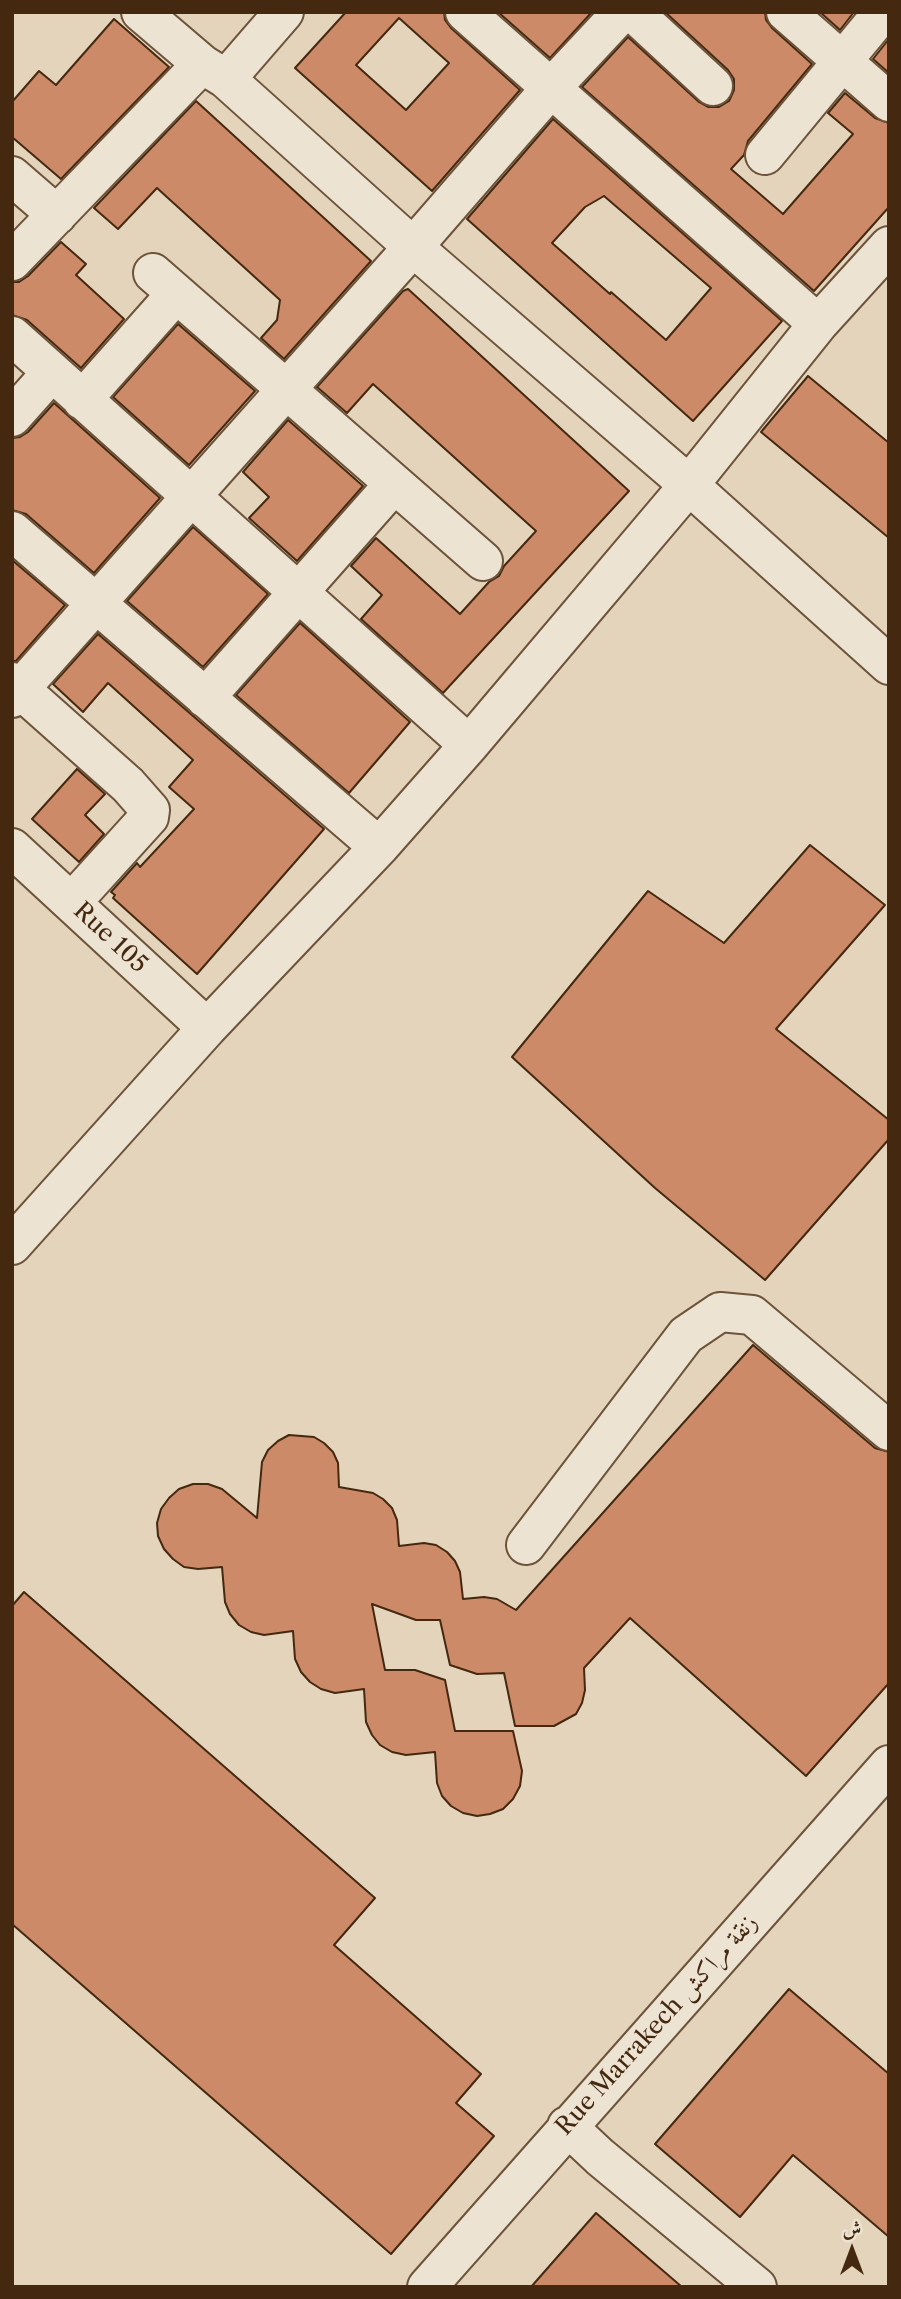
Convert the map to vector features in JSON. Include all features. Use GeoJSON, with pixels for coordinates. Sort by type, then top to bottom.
{"type":"FeatureCollection","features":[{"type":"Feature","properties":{"kind":"street"},"geometry":{"type":"LineString","coordinates":[[141,12],[214,71],[689,485],[889,665]]}},
{"type":"Feature","properties":{"kind":"street"},"geometry":{"type":"LineString","coordinates":[[12,261],[57,215],[214,71],[284,12]]}},
{"type":"Feature","properties":{"kind":"street"},"geometry":{"type":"LineString","coordinates":[[464,12],[818,324]]}},
{"type":"Feature","properties":{"kind":"street"},"geometry":{"type":"LineString","coordinates":[[72,902],[149,817],[150,810],[128,785],[15,690],[96,604],[551,88],[622,12]]}},
{"type":"Feature","properties":{"kind":"street"},"geometry":{"type":"LineString","coordinates":[[633,12],[713,86]]}},
{"type":"Feature","properties":{"kind":"street"},"geometry":{"type":"LineString","coordinates":[[786,12],[889,102]]}},
{"type":"Feature","properties":{"kind":"street"},"geometry":{"type":"LineString","coordinates":[[765,155],[883,12]]}},
{"type":"Feature","properties":{"kind":"street"},"geometry":{"type":"LineString","coordinates":[[12,176],[57,215]]}},
{"type":"Feature","properties":{"kind":"street"},"geometry":{"type":"LineString","coordinates":[[12,1245],[207,1028],[379,847],[469,745],[689,485],[818,324],[889,246]]}},
{"type":"Feature","properties":{"kind":"street"},"geometry":{"type":"LineString","coordinates":[[82,400],[164,283],[483,561]]}},
{"type":"Feature","properties":{"kind":"street"},"geometry":{"type":"LineString","coordinates":[[12,337],[469,745]]}},
{"type":"Feature","properties":{"kind":"street"},"geometry":{"type":"LineString","coordinates":[[12,417],[52,372]]}},
{"type":"Feature","properties":{"kind":"street"},"geometry":{"type":"LineString","coordinates":[[205,698],[394,484]]}},
{"type":"Feature","properties":{"kind":"street"},"geometry":{"type":"LineString","coordinates":[[12,531],[379,847]]}},
{"type":"Feature","properties":{"kind":"street","name":"Rue 105"},"geometry":{"type":"LineString","coordinates":[[12,848],[207,1028]]}},
{"type":"Feature","properties":{"kind":"street"},"geometry":{"type":"LineString","coordinates":[[526,1545],[686,1335],[720,1312],[752,1315],[889,1431]]}},
{"type":"Feature","properties":{"kind":"street","name":"Rue Marrakech زنقة مراكش"},"geometry":{"type":"LineString","coordinates":[[427,2287],[889,1765]]}},
{"type":"Feature","properties":{"kind":"street"},"geometry":{"type":"LineString","coordinates":[[567,2126],[600,2157],[757,2287]]}},
{"type":"Feature","properties":{"kind":"building"},"geometry":{"type":"Polygon","coordinates":[[[346,12],[444,12],[445,20],[451,28],[520,90],[432,191],[295,68],[346,12]],[[399,18],[356,65],[406,110],[449,63],[399,18]]]}},
{"type":"Feature","properties":{"kind":"building"},"geometry":{"type":"Polygon","coordinates":[[[498,12],[592,12],[550,58],[498,12]]]}},
{"type":"Feature","properties":{"kind":"building"},"geometry":{"type":"Polygon","coordinates":[[[665,12],[765,12],[766,20],[772,28],[812,64],[748,141],[744,155],[731,169],[783,214],[853,134],[828,113],[845,93],[875,118],[889,123],[889,207],[814,291],[582,87],[628,37],[699,102],[708,107],[719,107],[729,101],[734,90],[734,79],[728,70],[665,12]]]}},
{"type":"Feature","properties":{"kind":"building"},"geometry":{"type":"Polygon","coordinates":[[[820,12],[854,12],[840,30],[820,12]]]}},
{"type":"Feature","properties":{"kind":"building"},"geometry":{"type":"Polygon","coordinates":[[[114,19],[169,67],[61,179],[12,137],[12,102],[39,71],[56,85],[114,19]]]}},
{"type":"Feature","properties":{"kind":"building"},"geometry":{"type":"Polygon","coordinates":[[[889,39],[889,73],[873,59],[889,39]]]}},
{"type":"Feature","properties":{"kind":"building"},"geometry":{"type":"Polygon","coordinates":[[[196,101],[371,261],[284,359],[261,338],[277,320],[280,300],[157,188],[118,229],[94,208],[196,101]]]}},
{"type":"Feature","properties":{"kind":"building"},"geometry":{"type":"Polygon","coordinates":[[[553,119],[782,321],[693,421],[467,219],[553,119]],[[604,196],[585,207],[552,243],[666,340],[711,288],[604,196]]]}},
{"type":"Feature","properties":{"kind":"building"},"geometry":{"type":"Polygon","coordinates":[[[61,242],[86,264],[76,275],[124,319],[81,368],[27,320],[12,315],[12,282],[19,282],[28,276],[61,242]]]}},
{"type":"Feature","properties":{"kind":"building"},"geometry":{"type":"Polygon","coordinates":[[[408,289],[629,491],[443,693],[361,619],[382,595],[351,566],[376,538],[460,614],[489,582],[499,576],[504,566],[536,531],[373,384],[347,413],[317,387],[403,291],[408,289]]]}},
{"type":"Feature","properties":{"kind":"building"},"geometry":{"type":"Polygon","coordinates":[[[178,324],[255,391],[189,465],[113,397],[178,324]]]}},
{"type":"Feature","properties":{"kind":"building"},"geometry":{"type":"Polygon","coordinates":[[[808,376],[889,443],[889,538],[761,432],[808,376]]]}},
{"type":"Feature","properties":{"kind":"building"},"geometry":{"type":"Polygon","coordinates":[[[54,403],[160,498],[94,573],[26,514],[12,510],[12,438],[28,432],[54,403]]]}},
{"type":"Feature","properties":{"kind":"building"},"geometry":{"type":"Polygon","coordinates":[[[288,420],[363,486],[297,561],[249,518],[269,497],[243,472],[288,420]]]}},
{"type":"Feature","properties":{"kind":"building"},"geometry":{"type":"Polygon","coordinates":[[[193,527],[268,594],[203,667],[127,601],[193,527]]]}},
{"type":"Feature","properties":{"kind":"building"},"geometry":{"type":"Polygon","coordinates":[[[12,560],[65,605],[16,661],[12,661],[12,560]]]}},
{"type":"Feature","properties":{"kind":"building"},"geometry":{"type":"Polygon","coordinates":[[[300,623],[410,722],[349,793],[236,695],[300,623]]]}},
{"type":"Feature","properties":{"kind":"building"},"geometry":{"type":"Polygon","coordinates":[[[98,634],[324,829],[197,974],[113,898],[115,895],[111,892],[137,863],[140,867],[194,809],[169,787],[193,760],[108,683],[83,712],[53,684],[98,634]]]}},
{"type":"Feature","properties":{"kind":"building"},"geometry":{"type":"Polygon","coordinates":[[[77,769],[105,794],[85,815],[104,834],[79,862],[32,819],[77,769]]]}},
{"type":"Feature","properties":{"kind":"building"},"geometry":{"type":"Polygon","coordinates":[[[810,845],[885,905],[776,1029],[889,1120],[889,1139],[765,1280],[655,1188],[512,1057],[648,891],[724,943],[810,845]]]}},
{"type":"Feature","properties":{"kind":"building"},"geometry":{"type":"Polygon","coordinates":[[[753,1345],[875,1448],[889,1452],[889,1683],[806,1776],[630,1618],[584,1668],[585,1690],[576,1714],[554,1726],[515,1726],[504,1673],[477,1674],[450,1665],[440,1620],[416,1620],[372,1604],[385,1670],[415,1670],[445,1680],[455,1731],[513,1731],[522,1771],[520,1786],[513,1799],[503,1809],[490,1814],[477,1816],[463,1813],[451,1806],[442,1796],[437,1783],[435,1752],[406,1755],[392,1752],[380,1745],[366,1722],[364,1689],[335,1693],[310,1682],[295,1659],[293,1631],[264,1635],[239,1625],[225,1602],[222,1567],[184,1567],[164,1549],[158,1536],[157,1523],[161,1509],[179,1489],[193,1484],[208,1484],[222,1489],[257,1518],[262,1462],[268,1450],[289,1435],[314,1437],[333,1452],[338,1463],[339,1487],[373,1493],[392,1508],[397,1520],[399,1546],[424,1543],[436,1545],[455,1561],[460,1572],[463,1599],[497,1599],[516,1610],[753,1345]]]}},
{"type":"Feature","properties":{"kind":"building"},"geometry":{"type":"Polygon","coordinates":[[[24,1592],[375,1898],[334,1945],[481,2074],[456,2103],[494,2136],[391,2254],[12,1924],[12,1606],[24,1592]]]}},
{"type":"Feature","properties":{"kind":"building"},"geometry":{"type":"Polygon","coordinates":[[[789,1989],[889,2074],[889,2237],[793,2155],[740,2217],[655,2144],[789,1989]]]}},
{"type":"Feature","properties":{"kind":"building"},"geometry":{"type":"Polygon","coordinates":[[[596,2213],[682,2287],[531,2287],[596,2213]]]}}]}
